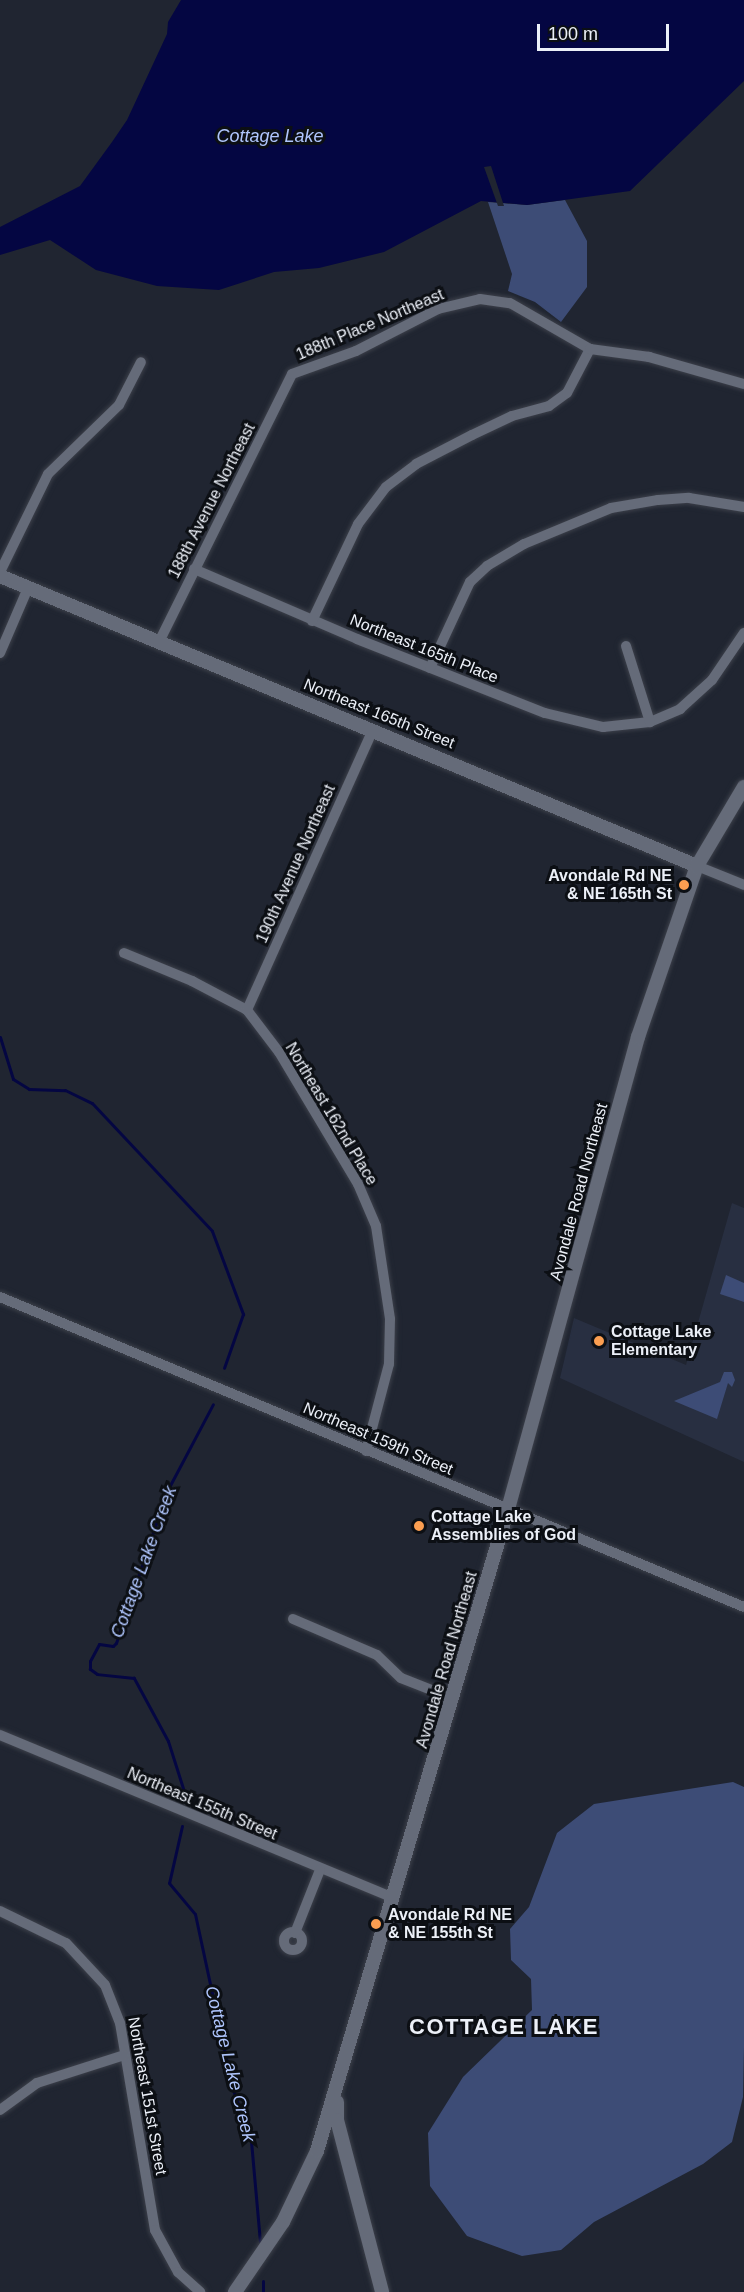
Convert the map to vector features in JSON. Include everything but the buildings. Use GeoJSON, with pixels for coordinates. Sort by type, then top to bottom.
{"type":"FeatureCollection","features":[{"type":"Feature","properties":{"kind":"main road","name":"Northeast 165th Street"},"geometry":{"type":"LineString","coordinates":[[0,574],[28,588],[697,866]]}},
{"type":"Feature","properties":{"kind":"main road","name":"Avondale Road Northeast"},"geometry":{"type":"LineString","coordinates":[[235,2292],[268,2247],[300,2190],[336,2093],[508,1509],[638,1037],[697,866],[744,788]]}},
{"type":"Feature","properties":{"kind":"main road"},"geometry":{"type":"LineString","coordinates":[[336,2093],[337,2120],[382,2292]]}},
{"type":"Feature","properties":{"kind":"street","name":"188th Place Northeast"},"geometry":{"type":"LineString","coordinates":[[292,374],[356,351],[438,309],[480,299],[529,311],[590,349]]}},
{"type":"Feature","properties":{"kind":"street"},"geometry":{"type":"LineString","coordinates":[[312,621],[358,524],[386,487],[416,464],[472,435],[512,416],[549,406],[567,393],[590,349],[649,357],[744,384]]}},
{"type":"Feature","properties":{"kind":"street"},"geometry":{"type":"LineString","coordinates":[[0,574],[48,474],[119,405],[141,362]]}},
{"type":"Feature","properties":{"kind":"street","name":"188th Avenue Northeast"},"geometry":{"type":"LineString","coordinates":[[159,642],[194,569],[245,474],[292,374]]}},
{"type":"Feature","properties":{"kind":"street"},"geometry":{"type":"LineString","coordinates":[[430,668],[470,582],[488,566],[524,544],[611,508],[658,500],[689,498],[744,507]]}},
{"type":"Feature","properties":{"kind":"street","name":"Northeast 165th Place"},"geometry":{"type":"LineString","coordinates":[[194,569],[312,621],[578,723],[603,727],[650,722]]}},
{"type":"Feature","properties":{"kind":"street"},"geometry":{"type":"LineString","coordinates":[[0,653],[28,588]]}},
{"type":"Feature","properties":{"kind":"street"},"geometry":{"type":"LineString","coordinates":[[626,646],[650,722],[694,699],[744,633]]}},
{"type":"Feature","properties":{"kind":"street","name":"190th Avenue Northeast"},"geometry":{"type":"LineString","coordinates":[[247,1010],[373,730]]}},
{"type":"Feature","properties":{"kind":"street","name":"Northeast 165th Street"},"geometry":{"type":"LineString","coordinates":[[697,866],[744,885]]}},
{"type":"Feature","properties":{"kind":"street"},"geometry":{"type":"LineString","coordinates":[[124,953],[192,981],[247,1010]]}},
{"type":"Feature","properties":{"kind":"street","name":"Northeast 162nd Place"},"geometry":{"type":"LineString","coordinates":[[247,1010],[279,1052],[333,1140],[358,1184],[375,1226],[386,1275],[389,1364],[366,1451]]}},
{"type":"Feature","properties":{"kind":"street","name":"Northeast 159th Street"},"geometry":{"type":"LineString","coordinates":[[0,1297],[744,1607]]}},
{"type":"Feature","properties":{"kind":"street"},"geometry":{"type":"LineString","coordinates":[[293,1619],[377,1655],[401,1678],[452,1698]]}},
{"type":"Feature","properties":{"kind":"street","name":"Northeast 155th Street"},"geometry":{"type":"LineString","coordinates":[[0,1735],[320,1870],[394,1898]]}},
{"type":"Feature","properties":{"kind":"street"},"geometry":{"type":"LineString","coordinates":[[295,1933],[320,1870]]}},
{"type":"Feature","properties":{"kind":"street","name":"Northeast 151st Street"},"geometry":{"type":"LineString","coordinates":[[0,1911],[66,1943],[88,1963],[114,2004],[155,2230],[178,2272],[200,2292]]}},
{"type":"Feature","properties":{"kind":"street"},"geometry":{"type":"LineString","coordinates":[[0,2110],[37,2083],[124,2055]]}},
{"type":"Feature","properties":{"kind":"shaded area"},"geometry":{"type":"Polygon","coordinates":[[[565,200],[587,241],[587,287],[561,322],[535,302],[508,291],[512,274],[488,202],[527,205],[565,200]]]}},
{"type":"Feature","properties":{"kind":"shaded area","name":"Cottage Lake Elementary"},"geometry":{"type":"Polygon","coordinates":[[[732,1203],[744,1208],[744,1462],[560,1378],[574,1318],[686,1365],[732,1203]]]}},
{"type":"Feature","properties":{"kind":"shaded area"},"geometry":{"type":"Polygon","coordinates":[[[726,1275],[744,1283],[744,1302],[720,1294],[726,1275]]]}},
{"type":"Feature","properties":{"kind":"shaded area"},"geometry":{"type":"Polygon","coordinates":[[[724,1372],[732,1372],[735,1380],[732,1387],[728,1383],[717,1419],[674,1401],[720,1382],[724,1372]]]}},
{"type":"Feature","properties":{"kind":"shaded area"},"geometry":{"type":"Polygon","coordinates":[[[733,1782],[744,1787],[744,2047],[743,2097],[732,2142],[703,2164],[594,2222],[561,2250],[522,2256],[467,2236],[430,2186],[428,2133],[463,2077],[532,2010],[531,1979],[511,1960],[510,1929],[529,1907],[557,1833],[594,1804],[733,1782]]]}},
{"type":"Feature","properties":{"kind":"water","name":"Cottage Lake"},"geometry":{"type":"Polygon","coordinates":[[[181,0],[744,0],[744,81],[630,191],[527,205],[481,201],[384,252],[319,268],[274,272],[219,290],[157,286],[96,270],[50,240],[0,255],[0,227],[80,186],[112,142],[127,120],[167,34],[168,22],[181,0]]]}},
{"type":"Feature","properties":{"kind":"pier"},"geometry":{"type":"Polygon","coordinates":[[[491,166],[504,206],[498,206],[484,167],[491,166]]]}},
{"type":"Feature","properties":{"kind":"waterway","name":"Cottage Lake Creek"},"geometry":{"type":"LineString","coordinates":[[0,1037],[13,1079],[29,1089],[65,1090],[92,1103],[212,1231],[243,1314],[224,1368]]}},
{"type":"Feature","properties":{"kind":"waterway","name":"Cottage Lake Creek"},"geometry":{"type":"LineString","coordinates":[[188,1804],[168,1741],[134,1678],[97,1674],[90,1669],[90,1661],[99,1644],[113,1646],[116,1643],[167,1491],[213,1404]]}},
{"type":"Feature","properties":{"kind":"waterway","name":"Cottage Lake Creek"},"geometry":{"type":"LineString","coordinates":[[182,1826],[169,1883],[195,1914],[232,2087],[251,2141],[260,2242]]}},
{"type":"Feature","properties":{"kind":"waterway","name":"Cottage Lake Creek"},"geometry":{"type":"LineString","coordinates":[[263,2281],[263,2292]]}},
{"type":"Feature","properties":{"kind":"place","name":"Avondale Rd NE & NE 165th St"},"geometry":{"type":"Point","coordinates":[684,885]}},
{"type":"Feature","properties":{"kind":"place","name":"Cottage Lake Elementary"},"geometry":{"type":"Point","coordinates":[599,1341]}},
{"type":"Feature","properties":{"kind":"place","name":"Cottage Lake Assemblies of God"},"geometry":{"type":"Point","coordinates":[419,1526]}},
{"type":"Feature","properties":{"kind":"place","name":"Avondale Rd NE & NE 155th St"},"geometry":{"type":"Point","coordinates":[376,1924]}},
{"type":"Feature","properties":{"kind":"district","name":"COTTAGE LAKE"},"geometry":{"type":"Point","coordinates":[504,2027]}}]}
